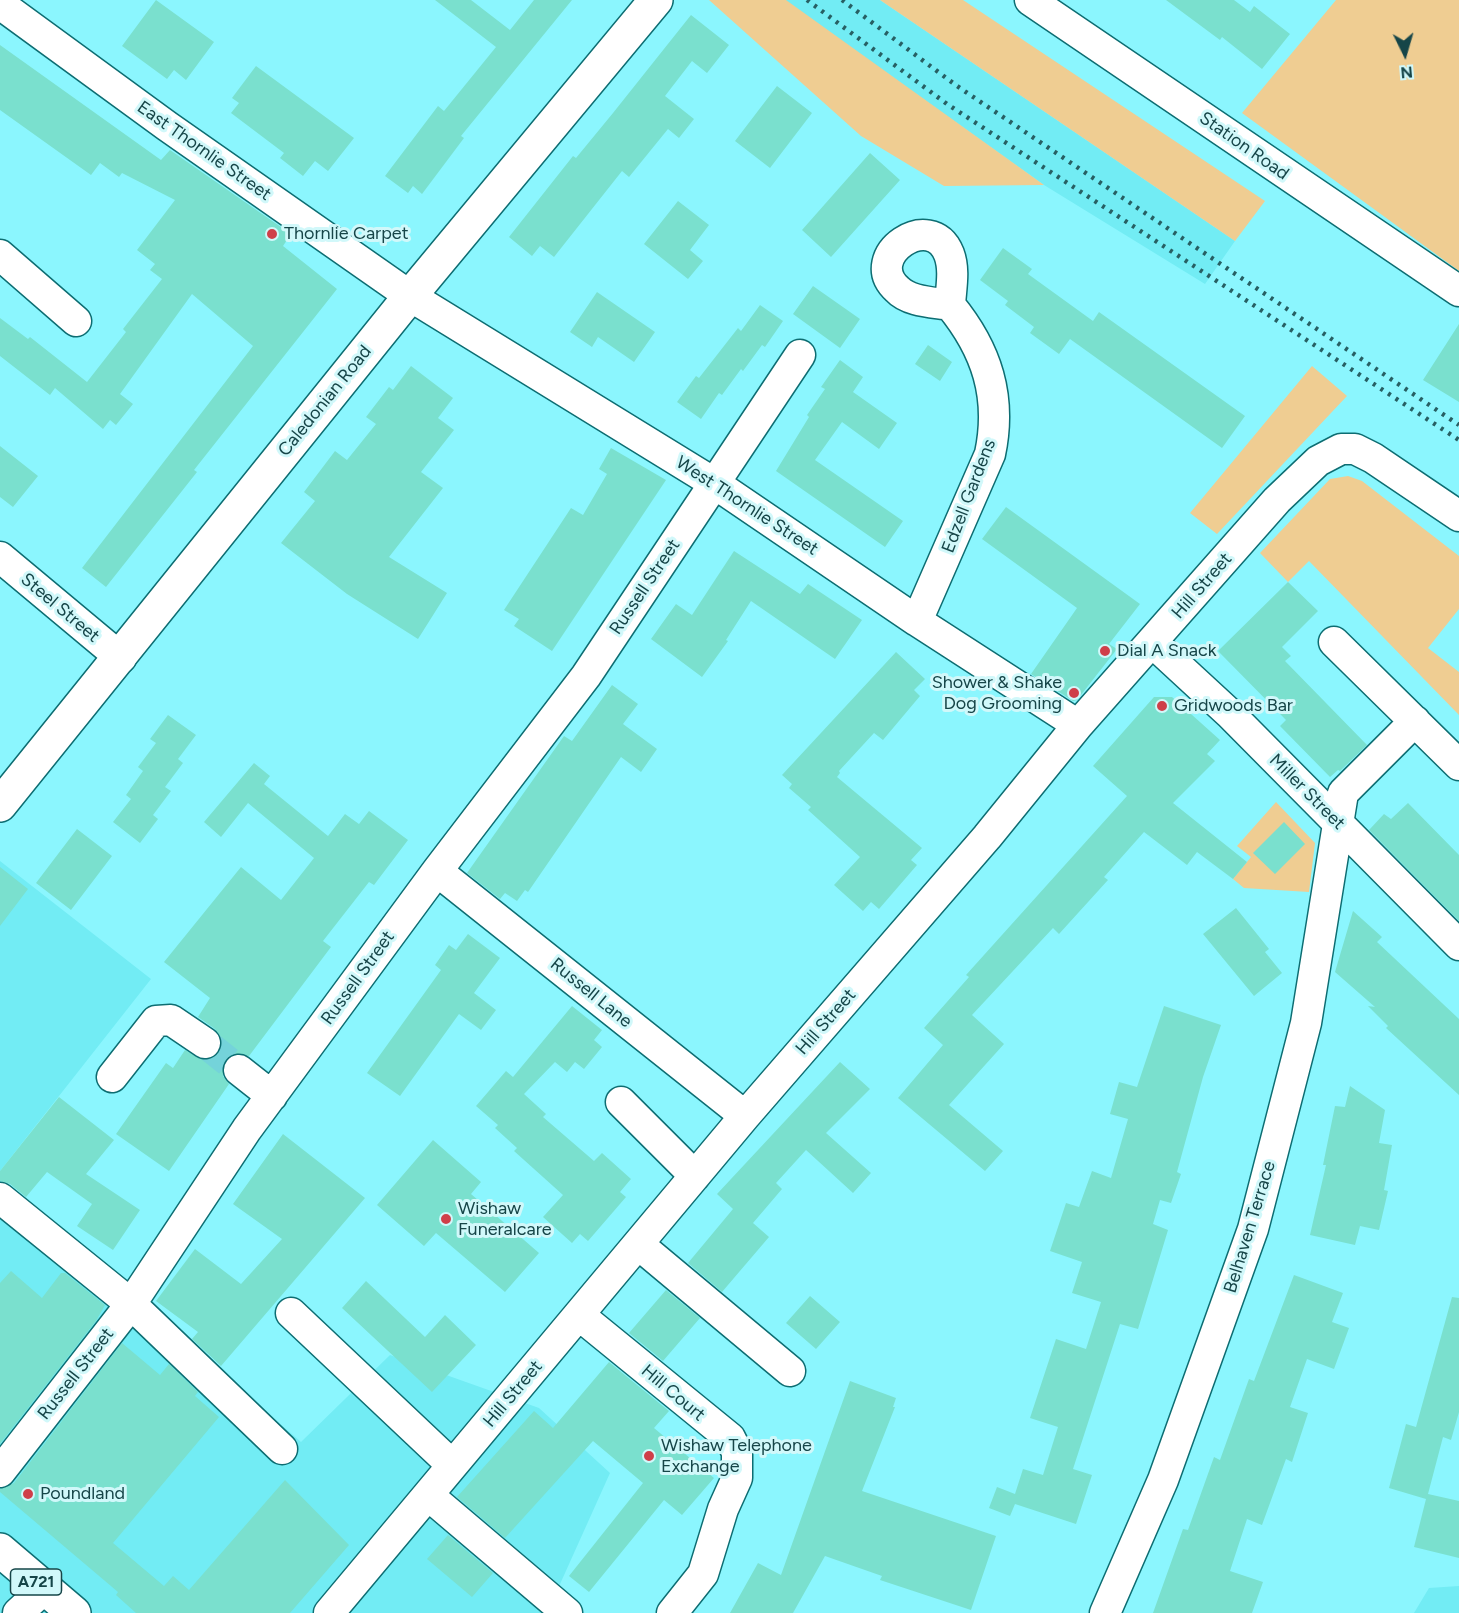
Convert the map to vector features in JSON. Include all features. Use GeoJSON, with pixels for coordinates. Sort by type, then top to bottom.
{"type":"FeatureCollection","features":[{"type":"Feature","properties":{"kind":"main road","name":"Caledonian Road"},"geometry":{"type":"LineString","coordinates":[[0,805],[121,658],[186,572],[410,296],[656,0]]}},
{"type":"Feature","properties":{"kind":"main road","name":"A721"},"geometry":{"type":"LineString","coordinates":[[0,1550],[74,1613]]}},
{"type":"Feature","properties":{"kind":"street","name":"Station Road"},"geometry":{"type":"LineString","coordinates":[[1030,0],[1459,291]]}},
{"type":"Feature","properties":{"kind":"street","name":"East Thornlie Street"},"geometry":{"type":"LineString","coordinates":[[0,4],[167,126],[410,296]]}},
{"type":"Feature","properties":{"kind":"street"},"geometry":{"type":"LineString","coordinates":[[0,255],[76,321]]}},
{"type":"Feature","properties":{"kind":"street","name":"West Thornlie Street"},"geometry":{"type":"LineString","coordinates":[[410,296],[714,483],[917,621],[1078,725]]}},
{"type":"Feature","properties":{"kind":"street","name":"Edzell Gardens"},"geometry":{"type":"LineString","coordinates":[[917,621],[990,454],[996,426],[994,391],[982,358],[950,305]]}},
{"type":"Feature","properties":{"kind":"street","name":"Russell Street"},"geometry":{"type":"LineString","coordinates":[[0,1472],[130,1305],[272,1096],[437,870],[586,676],[800,355]]}},
{"type":"Feature","properties":{"kind":"street","name":"Hill Street"},"geometry":{"type":"LineString","coordinates":[[329,1613],[745,1116],[987,837],[1078,725],[1277,500],[1318,461],[1341,449],[1354,449],[1459,516]]}},
{"type":"Feature","properties":{"kind":"street","name":"Steel Street"},"geometry":{"type":"LineString","coordinates":[[0,557],[121,658]]}},
{"type":"Feature","properties":{"kind":"street","name":"Miller Street"},"geometry":{"type":"LineString","coordinates":[[1152,642],[1230,714],[1459,945]]}},
{"type":"Feature","properties":{"kind":"street"},"geometry":{"type":"LineString","coordinates":[[1334,642],[1459,765]]}},
{"type":"Feature","properties":{"kind":"street","name":"Belhaven Terrace"},"geometry":{"type":"LineString","coordinates":[[1105,1613],[1163,1479],[1253,1229],[1306,1023],[1343,793],[1414,721]]}},
{"type":"Feature","properties":{"kind":"street","name":"Russell Lane"},"geometry":{"type":"LineString","coordinates":[[437,870],[745,1116]]}},
{"type":"Feature","properties":{"kind":"street"},"geometry":{"type":"LineString","coordinates":[[112,1077],[156,1021],[171,1020],[205,1043]]}},
{"type":"Feature","properties":{"kind":"street"},"geometry":{"type":"LineString","coordinates":[[239,1070],[272,1096]]}},
{"type":"Feature","properties":{"kind":"street"},"geometry":{"type":"LineString","coordinates":[[621,1102],[695,1176]]}},
{"type":"Feature","properties":{"kind":"street"},"geometry":{"type":"LineString","coordinates":[[0,1198],[130,1305],[282,1449]]}},
{"type":"Feature","properties":{"kind":"street"},"geometry":{"type":"LineString","coordinates":[[638,1244],[790,1371]]}},
{"type":"Feature","properties":{"kind":"street"},"geometry":{"type":"LineString","coordinates":[[291,1314],[452,1465]]}},
{"type":"Feature","properties":{"kind":"street","name":"Hill Court"},"geometry":{"type":"LineString","coordinates":[[579,1315],[730,1438],[737,1452],[737,1478],[723,1509],[703,1574],[672,1613]]}},
{"type":"Feature","properties":{"kind":"street"},"geometry":{"type":"LineString","coordinates":[[428,1495],[567,1613]]}},
{"type":"Feature","properties":{"kind":"street"},"geometry":{"type":"LineString","coordinates":[[18,1613],[44,1589]]}},
{"type":"Feature","properties":{"kind":"shaded area"},"geometry":{"type":"Polygon","coordinates":[[[709,0],[786,0],[1044,185],[944,186],[861,136],[709,0]]]}},
{"type":"Feature","properties":{"kind":"shaded area"},"geometry":{"type":"Polygon","coordinates":[[[784,0],[880,0],[1235,241],[1205,284],[1044,185],[784,0]]]}},
{"type":"Feature","properties":{"kind":"shaded area"},"geometry":{"type":"Polygon","coordinates":[[[880,0],[963,0],[1265,201],[1235,241],[880,0]]]}},
{"type":"Feature","properties":{"kind":"shaded area"},"geometry":{"type":"Polygon","coordinates":[[[1336,0],[1459,0],[1459,271],[1242,113],[1336,0]]]}},
{"type":"Feature","properties":{"kind":"shaded area"},"geometry":{"type":"Polygon","coordinates":[[[1312,366],[1347,396],[1217,534],[1190,513],[1312,366]]]}},
{"type":"Feature","properties":{"kind":"shaded area"},"geometry":{"type":"Polygon","coordinates":[[[1348,476],[1362,481],[1459,556],[1459,609],[1428,648],[1459,672],[1459,715],[1309,561],[1288,582],[1260,553],[1330,479],[1348,476]]]}},
{"type":"Feature","properties":{"kind":"shaded area"},"geometry":{"type":"Polygon","coordinates":[[[1276,802],[1315,843],[1309,892],[1244,888],[1233,879],[1251,857],[1237,846],[1276,802]]]}},
{"type":"Feature","properties":{"kind":"shaded area"},"geometry":{"type":"Polygon","coordinates":[[[0,861],[151,979],[0,1171],[0,861]]]}},
{"type":"Feature","properties":{"kind":"shaded area"},"geometry":{"type":"Polygon","coordinates":[[[0,1181],[301,1442],[390,1355],[539,1408],[610,1473],[547,1613],[0,1613],[0,1181]]]}},
{"type":"Feature","properties":{"kind":"shaded area"},"geometry":{"type":"Polygon","coordinates":[[[1459,1586],[1459,1613],[1414,1613],[1429,1588],[1459,1586]]]}},
{"type":"Feature","properties":{"kind":"building"},"geometry":{"type":"Polygon","coordinates":[[[156,0],[214,42],[186,80],[174,70],[167,79],[122,46],[156,0]]]}},
{"type":"Feature","properties":{"kind":"building"},"geometry":{"type":"Polygon","coordinates":[[[435,0],[471,0],[510,30],[534,0],[572,0],[461,136],[464,138],[422,194],[413,186],[408,193],[385,176],[438,106],[444,111],[496,47],[435,0]]]}},
{"type":"Feature","properties":{"kind":"building"},"geometry":{"type":"Polygon","coordinates":[[[1166,0],[1234,0],[1250,12],[1254,6],[1290,34],[1262,69],[1222,37],[1220,40],[1166,0]]]}},
{"type":"Feature","properties":{"kind":"building"},"geometry":{"type":"Polygon","coordinates":[[[691,15],[729,45],[707,73],[692,61],[665,96],[694,119],[679,138],[668,129],[629,177],[622,171],[554,257],[540,246],[532,256],[509,237],[573,156],[576,158],[691,15]]]}},
{"type":"Feature","properties":{"kind":"building"},"geometry":{"type":"Polygon","coordinates":[[[0,45],[161,160],[170,150],[291,234],[283,246],[337,289],[194,470],[197,472],[106,587],[82,568],[253,346],[192,294],[120,394],[133,404],[116,425],[110,420],[103,429],[55,388],[50,395],[0,356],[0,318],[28,339],[30,337],[87,382],[126,332],[123,329],[162,279],[150,270],[155,264],[137,250],[175,200],[122,173],[119,177],[100,163],[91,175],[0,110],[0,45]]]}},
{"type":"Feature","properties":{"kind":"building"},"geometry":{"type":"Polygon","coordinates":[[[256,66],[354,138],[328,171],[315,161],[303,176],[280,158],[284,153],[231,113],[239,103],[232,98],[256,66]]]}},
{"type":"Feature","properties":{"kind":"building"},"geometry":{"type":"Polygon","coordinates":[[[777,86],[812,113],[770,168],[735,141],[777,86]]]}},
{"type":"Feature","properties":{"kind":"building"},"geometry":{"type":"Polygon","coordinates":[[[870,153],[900,180],[831,257],[802,230],[870,153]]]}},
{"type":"Feature","properties":{"kind":"building"},"geometry":{"type":"Polygon","coordinates":[[[678,201],[709,225],[690,250],[703,261],[688,279],[644,244],[678,201]]]}},
{"type":"Feature","properties":{"kind":"building"},"geometry":{"type":"Polygon","coordinates":[[[1003,248],[1032,269],[1028,274],[1093,321],[1099,312],[1245,416],[1222,448],[1070,339],[1059,354],[1030,333],[1034,327],[1005,305],[1008,301],[980,280],[1003,248]]]}},
{"type":"Feature","properties":{"kind":"building"},"geometry":{"type":"Polygon","coordinates":[[[813,286],[860,319],[840,348],[793,314],[813,286]]]}},
{"type":"Feature","properties":{"kind":"building"},"geometry":{"type":"Polygon","coordinates":[[[597,292],[655,332],[634,362],[598,337],[592,347],[570,332],[597,292]]]}},
{"type":"Feature","properties":{"kind":"building"},"geometry":{"type":"Polygon","coordinates":[[[760,305],[783,321],[765,347],[762,345],[722,395],[719,393],[701,419],[677,402],[696,376],[699,378],[738,328],[741,331],[760,305]]]}},
{"type":"Feature","properties":{"kind":"building"},"geometry":{"type":"Polygon","coordinates":[[[1459,324],[1459,402],[1423,380],[1459,324]]]}},
{"type":"Feature","properties":{"kind":"building"},"geometry":{"type":"Polygon","coordinates":[[[928,345],[952,362],[940,381],[915,364],[928,345]]]}},
{"type":"Feature","properties":{"kind":"building"},"geometry":{"type":"Polygon","coordinates":[[[840,360],[863,377],[853,392],[897,423],[879,449],[842,422],[815,460],[903,521],[885,547],[776,471],[809,417],[807,415],[825,389],[821,387],[840,360]]]}},
{"type":"Feature","properties":{"kind":"building"},"geometry":{"type":"Polygon","coordinates":[[[411,366],[453,398],[438,418],[454,430],[421,472],[443,488],[389,557],[447,593],[418,639],[347,594],[281,543],[315,501],[304,492],[335,451],[347,460],[376,424],[366,417],[389,387],[393,390],[411,366]]]}},
{"type":"Feature","properties":{"kind":"building"},"geometry":{"type":"Polygon","coordinates":[[[0,446],[38,476],[13,507],[0,497],[0,446]]]}},
{"type":"Feature","properties":{"kind":"building"},"geometry":{"type":"Polygon","coordinates":[[[611,448],[666,480],[552,651],[514,626],[519,619],[504,610],[571,508],[583,515],[607,474],[599,469],[611,448]]]}},
{"type":"Feature","properties":{"kind":"building"},"geometry":{"type":"Polygon","coordinates":[[[1006,507],[1140,604],[1109,644],[1117,649],[1077,700],[1073,701],[1031,674],[1077,608],[982,539],[1006,507]]]}},
{"type":"Feature","properties":{"kind":"building"},"geometry":{"type":"Polygon","coordinates":[[[734,551],[800,594],[808,584],[862,620],[835,659],[751,601],[726,640],[728,641],[702,677],[651,639],[676,604],[692,615],[734,551]]]}},
{"type":"Feature","properties":{"kind":"building"},"geometry":{"type":"Polygon","coordinates":[[[1288,582],[1318,611],[1282,647],[1291,656],[1285,661],[1367,745],[1340,771],[1338,770],[1330,777],[1280,726],[1286,720],[1218,651],[1288,582]]]}},
{"type":"Feature","properties":{"kind":"building"},"geometry":{"type":"Polygon","coordinates":[[[896,652],[925,679],[914,690],[920,696],[883,740],[874,733],[839,771],[837,777],[922,848],[911,860],[917,865],[879,909],[871,902],[863,911],[834,885],[860,857],[808,810],[811,807],[789,788],[792,784],[782,775],[896,652]]]}},
{"type":"Feature","properties":{"kind":"building"},"geometry":{"type":"Polygon","coordinates":[[[612,685],[638,704],[623,724],[657,749],[641,772],[621,757],[528,892],[525,890],[517,901],[505,893],[500,899],[467,873],[564,736],[572,741],[612,685]]]}},
{"type":"Feature","properties":{"kind":"building"},"geometry":{"type":"Polygon","coordinates":[[[1154,697],[1172,697],[1220,740],[1207,754],[1215,761],[1173,803],[1247,862],[1233,879],[1197,852],[1187,865],[1144,832],[1104,877],[1108,880],[1059,934],[1053,928],[972,1015],[1004,1044],[949,1105],[1003,1151],[985,1171],[898,1098],[943,1045],[924,1028],[969,977],[966,975],[1127,796],[1093,766],[1154,697]]]}},
{"type":"Feature","properties":{"kind":"building"},"geometry":{"type":"Polygon","coordinates":[[[168,715],[196,735],[178,759],[183,763],[165,787],[171,791],[153,815],[158,819],[140,843],[113,822],[131,799],[126,795],[143,771],[138,767],[156,743],[150,739],[168,715]]]}},
{"type":"Feature","properties":{"kind":"building"},"geometry":{"type":"Polygon","coordinates":[[[254,763],[270,776],[264,784],[328,836],[345,814],[359,824],[369,811],[408,840],[374,885],[369,882],[323,941],[331,947],[249,1056],[233,1054],[225,1060],[223,1076],[229,1084],[169,1171],[116,1134],[166,1063],[173,1068],[185,1050],[203,1060],[212,1059],[220,1052],[222,1044],[215,1029],[198,1017],[210,998],[164,962],[241,867],[281,900],[314,858],[248,803],[221,837],[204,822],[254,763]]]}},
{"type":"Feature","properties":{"kind":"building"},"geometry":{"type":"Polygon","coordinates":[[[1408,803],[1459,855],[1459,921],[1369,830],[1384,814],[1391,819],[1408,803]]]}},
{"type":"Feature","properties":{"kind":"building"},"geometry":{"type":"Polygon","coordinates":[[[1284,822],[1305,844],[1275,874],[1253,853],[1284,822]]]}},
{"type":"Feature","properties":{"kind":"building"},"geometry":{"type":"Polygon","coordinates":[[[77,829],[112,856],[71,910],[36,883],[77,829]]]}},
{"type":"Feature","properties":{"kind":"building"},"geometry":{"type":"Polygon","coordinates":[[[0,867],[28,889],[0,926],[0,867]]]}},
{"type":"Feature","properties":{"kind":"building"},"geometry":{"type":"Polygon","coordinates":[[[1236,908],[1269,949],[1265,952],[1282,973],[1254,996],[1203,934],[1236,908]]]}},
{"type":"Feature","properties":{"kind":"building"},"geometry":{"type":"Polygon","coordinates":[[[1353,911],[1382,937],[1377,942],[1459,1019],[1459,1095],[1386,1028],[1388,1026],[1368,1006],[1375,1007],[1335,972],[1353,911]]]}},
{"type":"Feature","properties":{"kind":"building"},"geometry":{"type":"Polygon","coordinates":[[[468,934],[500,958],[474,993],[496,1010],[481,1030],[459,1014],[400,1096],[367,1073],[441,970],[435,965],[449,945],[456,950],[468,934]]]}},
{"type":"Feature","properties":{"kind":"building"},"geometry":{"type":"Polygon","coordinates":[[[572,1006],[602,1030],[594,1040],[602,1047],[584,1069],[575,1062],[567,1072],[555,1062],[524,1094],[546,1114],[543,1117],[594,1161],[602,1153],[631,1179],[620,1192],[626,1197],[588,1241],[580,1234],[572,1243],[543,1217],[563,1195],[514,1151],[517,1148],[495,1128],[498,1125],[476,1106],[506,1071],[513,1077],[572,1006]]]}},
{"type":"Feature","properties":{"kind":"building"},"geometry":{"type":"Polygon","coordinates":[[[1164,1006],[1221,1025],[1203,1077],[1177,1172],[1181,1174],[1171,1203],[1160,1200],[1153,1224],[1168,1230],[1138,1329],[1120,1324],[1073,1469],[1092,1475],[1076,1524],[1015,1504],[1010,1516],[989,1508],[997,1487],[1015,1494],[1023,1469],[1043,1475],[1058,1427],[1030,1418],[1056,1339],[1086,1349],[1101,1302],[1072,1293],[1082,1262],[1050,1251],[1066,1203],[1079,1207],[1092,1171],[1111,1178],[1128,1119],[1110,1114],[1119,1082],[1137,1087],[1164,1006]]]}},
{"type":"Feature","properties":{"kind":"building"},"geometry":{"type":"Polygon","coordinates":[[[840,1062],[870,1089],[826,1133],[871,1173],[853,1193],[806,1150],[776,1183],[782,1189],[753,1223],[769,1237],[722,1292],[688,1263],[733,1209],[717,1194],[840,1062]]]}},
{"type":"Feature","properties":{"kind":"building"},"geometry":{"type":"Polygon","coordinates":[[[1350,1086],[1385,1110],[1379,1143],[1392,1145],[1384,1190],[1388,1191],[1379,1230],[1360,1226],[1355,1245],[1310,1235],[1326,1165],[1323,1165],[1335,1106],[1345,1107],[1350,1086]]]}},
{"type":"Feature","properties":{"kind":"building"},"geometry":{"type":"Polygon","coordinates":[[[59,1097],[114,1140],[86,1174],[140,1210],[113,1250],[77,1226],[92,1204],[47,1172],[26,1197],[10,1184],[0,1181],[0,1171],[59,1097]]]}},
{"type":"Feature","properties":{"kind":"building"},"geometry":{"type":"Polygon","coordinates":[[[283,1134],[365,1198],[221,1366],[192,1339],[198,1332],[156,1301],[195,1249],[241,1284],[282,1239],[233,1204],[283,1134]]]}},
{"type":"Feature","properties":{"kind":"building","name":"Wishaw Funeralcare"},"geometry":{"type":"Polygon","coordinates":[[[433,1140],[481,1182],[471,1194],[539,1253],[505,1292],[436,1233],[424,1246],[377,1205],[433,1140]]]}},
{"type":"Feature","properties":{"kind":"building"},"geometry":{"type":"Polygon","coordinates":[[[11,1271],[42,1298],[61,1273],[65,1273],[105,1305],[96,1321],[0,1444],[0,1283],[11,1271]]]}},
{"type":"Feature","properties":{"kind":"building"},"geometry":{"type":"Polygon","coordinates":[[[1294,1275],[1343,1293],[1332,1322],[1349,1328],[1334,1369],[1307,1359],[1290,1407],[1308,1413],[1292,1462],[1286,1459],[1262,1525],[1247,1519],[1230,1571],[1263,1582],[1252,1613],[1153,1613],[1183,1529],[1188,1530],[1214,1457],[1220,1460],[1249,1379],[1254,1381],[1294,1275]]]}},
{"type":"Feature","properties":{"kind":"building"},"geometry":{"type":"Polygon","coordinates":[[[366,1281],[425,1337],[445,1315],[476,1345],[432,1392],[342,1308],[366,1281]]]}},
{"type":"Feature","properties":{"kind":"building"},"geometry":{"type":"Polygon","coordinates":[[[666,1290],[700,1318],[663,1361],[629,1333],[666,1290]]]}},
{"type":"Feature","properties":{"kind":"building"},"geometry":{"type":"Polygon","coordinates":[[[810,1296],[840,1322],[816,1349],[786,1323],[810,1296]]]}},
{"type":"Feature","properties":{"kind":"building"},"geometry":{"type":"Polygon","coordinates":[[[1452,1297],[1459,1298],[1459,1412],[1451,1440],[1443,1437],[1428,1494],[1459,1501],[1459,1558],[1414,1547],[1426,1499],[1389,1488],[1406,1424],[1416,1427],[1452,1297]]]}},
{"type":"Feature","properties":{"kind":"building"},"geometry":{"type":"Polygon","coordinates":[[[122,1343],[160,1375],[169,1364],[198,1392],[195,1396],[219,1417],[113,1543],[164,1586],[173,1576],[189,1590],[285,1480],[349,1545],[290,1613],[136,1613],[116,1595],[118,1592],[0,1492],[0,1489],[14,1483],[122,1343]]]}},
{"type":"Feature","properties":{"kind":"building"},"geometry":{"type":"Polygon","coordinates":[[[609,1362],[669,1411],[654,1428],[714,1478],[682,1515],[664,1500],[589,1592],[569,1576],[643,1483],[593,1441],[505,1538],[457,1497],[534,1411],[553,1428],[609,1362]]]}},
{"type":"Feature","properties":{"kind":"building"},"geometry":{"type":"Polygon","coordinates":[[[850,1381],[896,1398],[893,1407],[895,1407],[862,1491],[996,1536],[971,1610],[880,1580],[882,1576],[825,1556],[793,1613],[730,1613],[758,1563],[781,1575],[850,1381]]]}},
{"type":"Feature","properties":{"kind":"building"},"geometry":{"type":"Polygon","coordinates":[[[448,1535],[493,1573],[472,1597],[427,1559],[448,1535]]]}},
{"type":"Feature","properties":{"kind":"tunnel"},"geometry":{"type":"LineString","coordinates":[[205,1043],[239,1070]]}},
{"type":"Feature","properties":{"kind":"railway"},"geometry":{"type":"LineString","coordinates":[[807,0],[947,104],[1459,440]]}},
{"type":"Feature","properties":{"kind":"railway"},"geometry":{"type":"LineString","coordinates":[[842,0],[957,86],[1459,425]]}},
{"type":"Feature","properties":{"kind":"place","name":"Thornlie Carpet"},"geometry":{"type":"Point","coordinates":[272,234]}},
{"type":"Feature","properties":{"kind":"place","name":"Dial A Snack"},"geometry":{"type":"Point","coordinates":[1105,651]}},
{"type":"Feature","properties":{"kind":"place","name":"Shower & Shake Dog Grooming"},"geometry":{"type":"Point","coordinates":[1074,693]}},
{"type":"Feature","properties":{"kind":"place","name":"Gridwoods Bar"},"geometry":{"type":"Point","coordinates":[1162,706]}},
{"type":"Feature","properties":{"kind":"place","name":"Wishaw Funeralcare"},"geometry":{"type":"Point","coordinates":[446,1219]}},
{"type":"Feature","properties":{"kind":"place","name":"Wishaw Telephone Exchange"},"geometry":{"type":"Point","coordinates":[649,1456]}},
{"type":"Feature","properties":{"kind":"place","name":"Poundland"},"geometry":{"type":"Point","coordinates":[28,1494]}}]}
